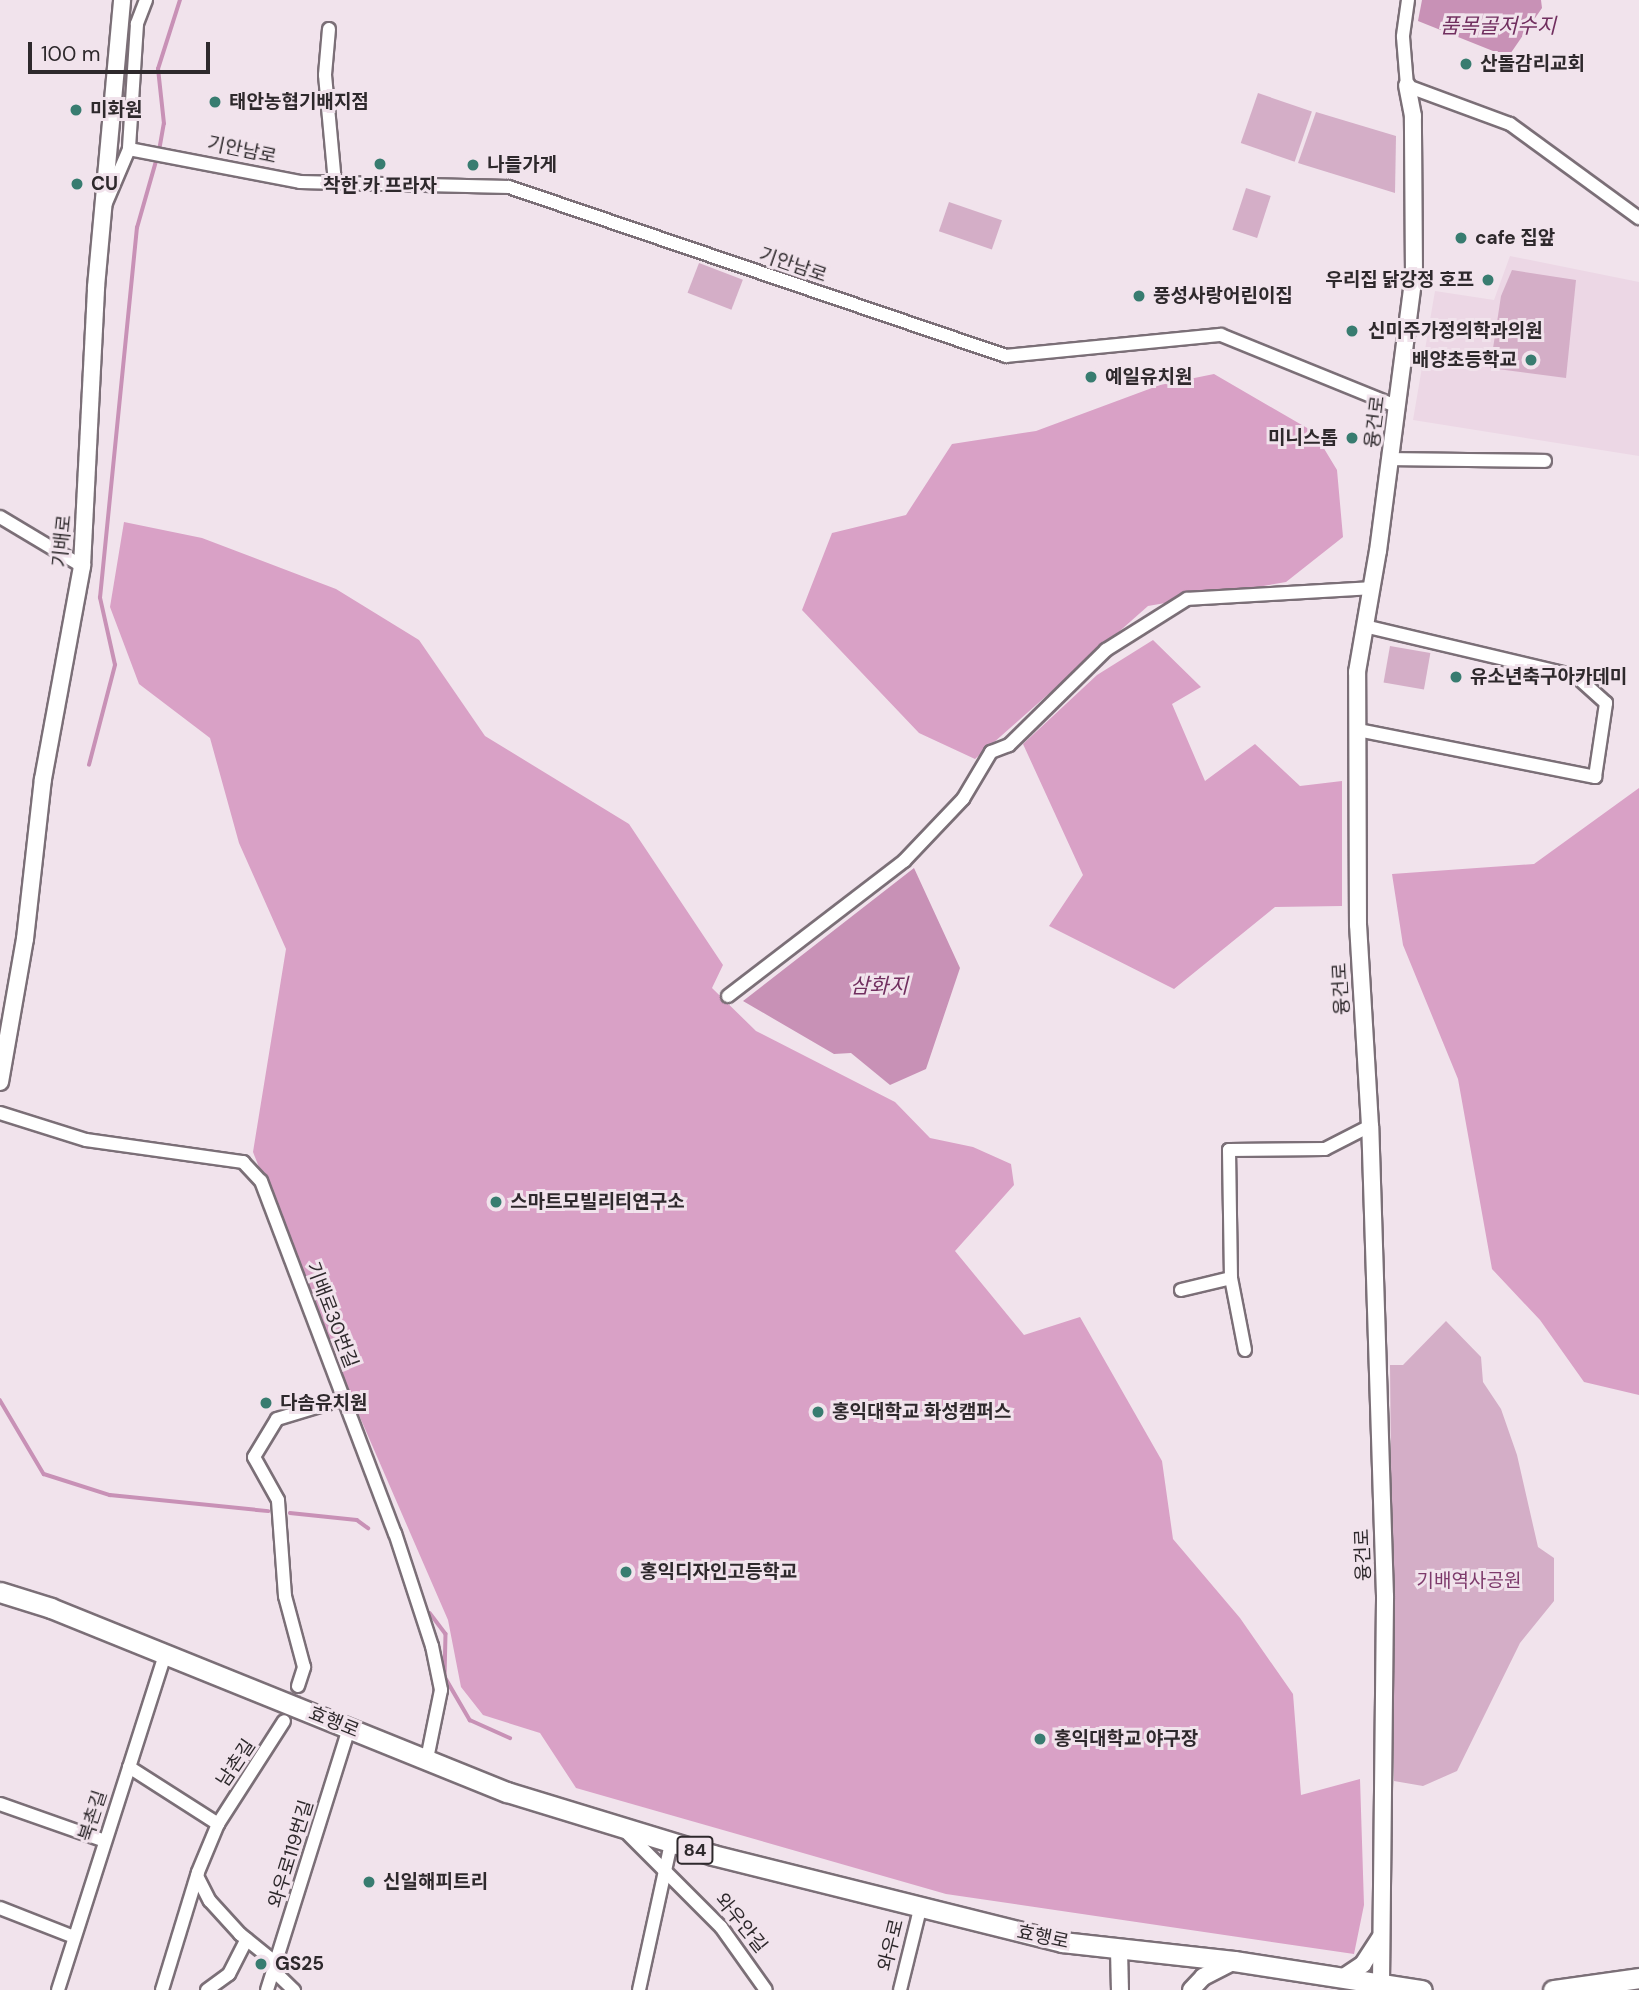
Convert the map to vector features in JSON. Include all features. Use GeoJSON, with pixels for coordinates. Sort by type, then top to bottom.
{"type":"FeatureCollection","features":[{"type":"Feature","properties":{"kind":"main road","name":"효행로"},"geometry":{"type":"LineString","coordinates":[[0,1592],[165,1654],[507,1792],[671,1843],[920,1909],[1062,1942],[1234,1961],[1422,1990]]}},
{"type":"Feature","properties":{"kind":"main road"},"geometry":{"type":"LineString","coordinates":[[1553,1990],[1639,1978]]}},
{"type":"Feature","properties":{"kind":"street","name":"기배로"},"geometry":{"type":"LineString","coordinates":[[0,1082],[25,940],[43,779],[82,566],[102,214],[122,0]]}},
{"type":"Feature","properties":{"kind":"street"},"geometry":{"type":"LineString","coordinates":[[102,214],[134,149],[137,24],[146,0]]}},
{"type":"Feature","properties":{"kind":"street","name":"융건로"},"geometry":{"type":"LineString","coordinates":[[1381,1982],[1385,1597],[1370,1126],[1358,925],[1357,672],[1391,459],[1414,275],[1413,116],[1402,37],[1408,0]]}},
{"type":"Feature","properties":{"kind":"street"},"geometry":{"type":"LineString","coordinates":[[329,29],[325,75],[335,182]]}},
{"type":"Feature","properties":{"kind":"street"},"geometry":{"type":"LineString","coordinates":[[1407,86],[1510,124],[1639,218]]}},
{"type":"Feature","properties":{"kind":"street","name":"기안남로"},"geometry":{"type":"LineString","coordinates":[[134,149],[300,182],[509,187],[1006,356],[1220,335],[1398,407]]}},
{"type":"Feature","properties":{"kind":"street"},"geometry":{"type":"LineString","coordinates":[[1391,459],[1545,461]]}},
{"type":"Feature","properties":{"kind":"street"},"geometry":{"type":"LineString","coordinates":[[0,517],[82,566]]}},
{"type":"Feature","properties":{"kind":"street"},"geometry":{"type":"LineString","coordinates":[[728,996],[904,860],[963,799],[990,752],[1009,745],[1117,642],[1188,599],[1372,588]]}},
{"type":"Feature","properties":{"kind":"street"},"geometry":{"type":"LineString","coordinates":[[1358,730],[1595,777],[1606,703],[1576,676],[1365,626]]}},
{"type":"Feature","properties":{"kind":"street","name":"기배로30번길"},"geometry":{"type":"LineString","coordinates":[[0,1112],[86,1139],[243,1162],[261,1181],[395,1532],[432,1646],[441,1690],[427,1759]]}},
{"type":"Feature","properties":{"kind":"street"},"geometry":{"type":"LineString","coordinates":[[1245,1350],[1231,1278],[1229,1150],[1325,1149],[1370,1126]]}},
{"type":"Feature","properties":{"kind":"street"},"geometry":{"type":"LineString","coordinates":[[1181,1290],[1231,1278]]}},
{"type":"Feature","properties":{"kind":"street"},"geometry":{"type":"LineString","coordinates":[[298,1686],[304,1667],[285,1596],[278,1500],[254,1457],[276,1419],[343,1399]]}},
{"type":"Feature","properties":{"kind":"street","name":"북촌길"},"geometry":{"type":"LineString","coordinates":[[58,1990],[165,1654]]}},
{"type":"Feature","properties":{"kind":"street","name":"남촌길"},"geometry":{"type":"LineString","coordinates":[[197,1877],[218,1824],[284,1721]]}},
{"type":"Feature","properties":{"kind":"street","name":"와우로119번길"},"geometry":{"type":"LineString","coordinates":[[267,1990],[349,1728]]}},
{"type":"Feature","properties":{"kind":"street"},"geometry":{"type":"LineString","coordinates":[[129,1767],[218,1824]]}},
{"type":"Feature","properties":{"kind":"street"},"geometry":{"type":"LineString","coordinates":[[0,1804],[105,1841]]}},
{"type":"Feature","properties":{"kind":"street","name":"와우안길"},"geometry":{"type":"LineString","coordinates":[[621,1826],[721,1927],[766,1990]]}},
{"type":"Feature","properties":{"kind":"street"},"geometry":{"type":"LineString","coordinates":[[639,1990],[671,1843]]}},
{"type":"Feature","properties":{"kind":"street"},"geometry":{"type":"LineString","coordinates":[[197,1877],[210,1901],[294,1990]]}},
{"type":"Feature","properties":{"kind":"street"},"geometry":{"type":"LineString","coordinates":[[162,1990],[197,1877]]}},
{"type":"Feature","properties":{"kind":"street"},"geometry":{"type":"LineString","coordinates":[[0,1908],[74,1937]]}},
{"type":"Feature","properties":{"kind":"street","name":"와우로"},"geometry":{"type":"LineString","coordinates":[[900,1990],[920,1909]]}},
{"type":"Feature","properties":{"kind":"street"},"geometry":{"type":"LineString","coordinates":[[1344,1977],[1363,1964],[1382,1936]]}},
{"type":"Feature","properties":{"kind":"street"},"geometry":{"type":"LineString","coordinates":[[207,1990],[229,1974],[247,1939]]}},
{"type":"Feature","properties":{"kind":"street"},"geometry":{"type":"LineString","coordinates":[[1119,1950],[1120,1990]]}},
{"type":"Feature","properties":{"kind":"street"},"geometry":{"type":"LineString","coordinates":[[1191,1990],[1203,1977],[1234,1961]]}},
{"type":"Feature","properties":{"kind":"shaded area","name":"배양초등학교"},"geometry":{"type":"Polygon","coordinates":[[[1510,256],[1639,282],[1639,456],[1413,420],[1435,291],[1494,300],[1510,256]]]}},
{"type":"Feature","properties":{"kind":"shaded area"},"geometry":{"type":"Polygon","coordinates":[[[1214,374],[1314,432],[1337,470],[1343,537],[1286,582],[1148,606],[975,759],[919,733],[802,610],[832,533],[906,515],[952,444],[1036,431],[1160,385],[1214,374]]]}},
{"type":"Feature","properties":{"kind":"shaded area"},"geometry":{"type":"Polygon","coordinates":[[[124,522],[202,538],[336,589],[419,640],[485,736],[629,824],[723,965],[712,988],[756,1031],[895,1102],[930,1138],[973,1147],[1011,1164],[1014,1185],[955,1251],[1024,1335],[1080,1317],[1162,1461],[1173,1539],[1240,1618],[1293,1694],[1301,1795],[1360,1779],[1364,1905],[1354,1954],[946,1894],[576,1788],[540,1733],[483,1715],[461,1687],[448,1620],[329,1346],[253,1152],[286,949],[239,843],[210,738],[139,684],[110,607],[124,522]]]}},
{"type":"Feature","properties":{"kind":"shaded area"},"geometry":{"type":"Polygon","coordinates":[[[1153,640],[1201,687],[1172,704],[1205,781],[1255,744],[1300,786],[1342,781],[1342,906],[1275,907],[1174,989],[1049,926],[1083,875],[1023,744],[1097,675],[1153,640]]]}},
{"type":"Feature","properties":{"kind":"shaded area"},"geometry":{"type":"Polygon","coordinates":[[[1639,788],[1639,1395],[1584,1382],[1540,1320],[1492,1269],[1458,1079],[1403,945],[1392,874],[1534,864],[1639,788]]]}},
{"type":"Feature","properties":{"kind":"green space"},"geometry":{"type":"Polygon","coordinates":[[[1258,93],[1312,112],[1295,162],[1241,143],[1258,93]]]}},
{"type":"Feature","properties":{"kind":"green space"},"geometry":{"type":"Polygon","coordinates":[[[1316,112],[1396,136],[1395,193],[1298,163],[1316,112]]]}},
{"type":"Feature","properties":{"kind":"green space"},"geometry":{"type":"Polygon","coordinates":[[[1246,188],[1271,196],[1257,238],[1232,230],[1246,188]]]}},
{"type":"Feature","properties":{"kind":"green space"},"geometry":{"type":"Polygon","coordinates":[[[949,202],[1002,220],[992,250],[939,231],[949,202]]]}},
{"type":"Feature","properties":{"kind":"green space"},"geometry":{"type":"Polygon","coordinates":[[[699,263],[743,280],[731,310],[688,293],[699,263]]]}},
{"type":"Feature","properties":{"kind":"green space"},"geometry":{"type":"Polygon","coordinates":[[[1512,270],[1576,280],[1566,378],[1490,368],[1501,296],[1512,270]]]}},
{"type":"Feature","properties":{"kind":"green space"},"geometry":{"type":"Polygon","coordinates":[[[1390,646],[1430,653],[1424,690],[1384,682],[1390,646]]]}},
{"type":"Feature","properties":{"kind":"green space","name":"기배역사공원"},"geometry":{"type":"Polygon","coordinates":[[[1446,1321],[1481,1357],[1483,1382],[1501,1409],[1517,1455],[1538,1547],[1554,1558],[1554,1601],[1520,1643],[1457,1771],[1423,1786],[1394,1781],[1390,1365],[1403,1365],[1446,1321]]]}},
{"type":"Feature","properties":{"kind":"water","name":"품목골저수지"},"geometry":{"type":"Polygon","coordinates":[[[1422,0],[1541,0],[1542,8],[1508,57],[1418,21],[1422,0]]]}},
{"type":"Feature","properties":{"kind":"water","name":"삼화지"},"geometry":{"type":"Polygon","coordinates":[[[914,868],[960,968],[926,1069],[890,1085],[851,1053],[834,1054],[743,1001],[914,868]]]}},
{"type":"Feature","properties":{"kind":"waterway"},"geometry":{"type":"LineString","coordinates":[[159,151],[164,124],[158,69],[180,0]]}},
{"type":"Feature","properties":{"kind":"waterway"},"geometry":{"type":"LineString","coordinates":[[89,765],[115,665],[100,598],[137,228],[157,158]]}},
{"type":"Feature","properties":{"kind":"waterway"},"geometry":{"type":"LineString","coordinates":[[0,1400],[44,1474],[110,1495],[268,1511]]}},
{"type":"Feature","properties":{"kind":"waterway"},"geometry":{"type":"LineString","coordinates":[[290,1513],[357,1520],[368,1528]]}},
{"type":"Feature","properties":{"kind":"waterway"},"geometry":{"type":"LineString","coordinates":[[430,1613],[446,1634],[445,1677],[470,1720],[510,1738]]}},
{"type":"Feature","properties":{"kind":"tunnel"},"geometry":{"type":"LineString","coordinates":[[284,1721],[298,1686]]}},
{"type":"Feature","properties":{"kind":"place","name":"산돌감리교회"},"geometry":{"type":"Point","coordinates":[1466,64]}},
{"type":"Feature","properties":{"kind":"place","name":"태안농협기배지점"},"geometry":{"type":"Point","coordinates":[215,102]}},
{"type":"Feature","properties":{"kind":"place","name":"미화원"},"geometry":{"type":"Point","coordinates":[76,110]}},
{"type":"Feature","properties":{"kind":"place","name":"착한 카 프라자"},"geometry":{"type":"Point","coordinates":[380,164]}},
{"type":"Feature","properties":{"kind":"place","name":"나들가게"},"geometry":{"type":"Point","coordinates":[473,165]}},
{"type":"Feature","properties":{"kind":"place","name":"CU"},"geometry":{"type":"Point","coordinates":[77,184]}},
{"type":"Feature","properties":{"kind":"place","name":"cafe 집앞"},"geometry":{"type":"Point","coordinates":[1461,238]}},
{"type":"Feature","properties":{"kind":"place","name":"우리집 닭강정 호프"},"geometry":{"type":"Point","coordinates":[1488,280]}},
{"type":"Feature","properties":{"kind":"place","name":"풍성사랑어린이집"},"geometry":{"type":"Point","coordinates":[1139,296]}},
{"type":"Feature","properties":{"kind":"place","name":"신미주가정의학과의원"},"geometry":{"type":"Point","coordinates":[1352,331]}},
{"type":"Feature","properties":{"kind":"place","name":"배양초등학교"},"geometry":{"type":"Point","coordinates":[1531,360]}},
{"type":"Feature","properties":{"kind":"place","name":"예일유치원"},"geometry":{"type":"Point","coordinates":[1091,377]}},
{"type":"Feature","properties":{"kind":"place","name":"미니스톱"},"geometry":{"type":"Point","coordinates":[1352,438]}},
{"type":"Feature","properties":{"kind":"place","name":"유소년축구아카데미"},"geometry":{"type":"Point","coordinates":[1456,677]}},
{"type":"Feature","properties":{"kind":"place","name":"스마트모빌리티연구소"},"geometry":{"type":"Point","coordinates":[496,1202]}},
{"type":"Feature","properties":{"kind":"place","name":"다솜유치원"},"geometry":{"type":"Point","coordinates":[266,1403]}},
{"type":"Feature","properties":{"kind":"place","name":"홍익대학교 화성캠퍼스"},"geometry":{"type":"Point","coordinates":[818,1412]}},
{"type":"Feature","properties":{"kind":"place","name":"홍익디자인고등학교"},"geometry":{"type":"Point","coordinates":[626,1572]}},
{"type":"Feature","properties":{"kind":"place","name":"홍익대학교 야구장"},"geometry":{"type":"Point","coordinates":[1040,1739]}},
{"type":"Feature","properties":{"kind":"place","name":"신일해피트리"},"geometry":{"type":"Point","coordinates":[369,1882]}},
{"type":"Feature","properties":{"kind":"place","name":"GS25"},"geometry":{"type":"Point","coordinates":[261,1964]}}]}
